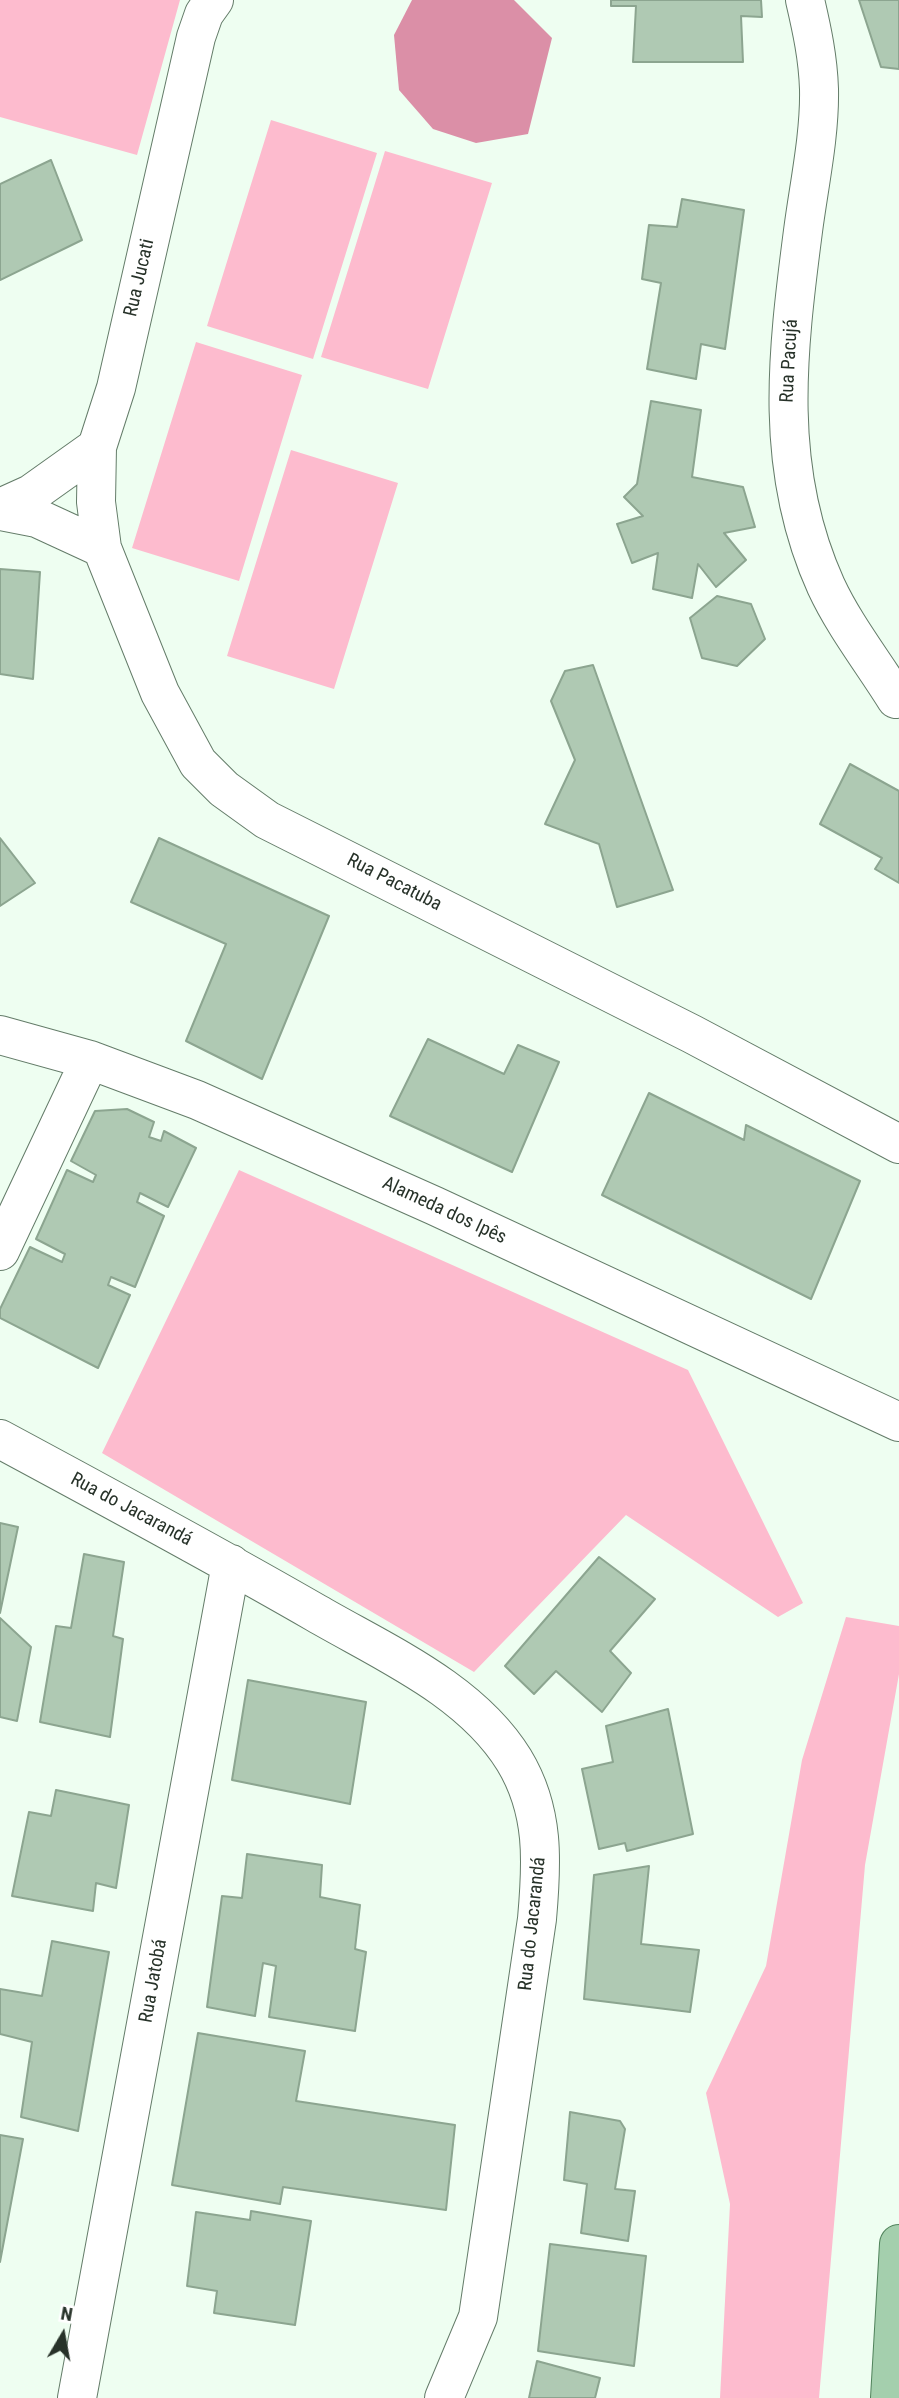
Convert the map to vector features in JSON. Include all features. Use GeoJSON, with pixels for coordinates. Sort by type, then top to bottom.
{"type":"FeatureCollection","features":[{"type":"Feature","properties":{"kind":"main road"},"geometry":{"type":"LineString","coordinates":[[890,2398],[899,2244]]}},
{"type":"Feature","properties":{"kind":"street","name":"Rua Jucati"},"geometry":{"type":"LineString","coordinates":[[97,447],[116,388],[196,37],[204,14],[214,0]]}},
{"type":"Feature","properties":{"kind":"street","name":"Rua Pacujá"},"geometry":{"type":"LineString","coordinates":[[805,0],[816,48],[819,92],[790,336],[786,382],[788,442],[802,518],[826,587],[896,699]]}},
{"type":"Feature","properties":{"kind":"street"},"geometry":{"type":"LineString","coordinates":[[0,509],[31,494],[97,447]]}},
{"type":"Feature","properties":{"kind":"street","name":"Rua Pacatuba"},"geometry":{"type":"LineString","coordinates":[[97,447],[96,502],[102,548],[160,693],[179,732],[198,763],[224,789],[267,820],[691,1034],[899,1143]]}},
{"type":"Feature","properties":{"kind":"street"},"geometry":{"type":"LineString","coordinates":[[0,509],[37,518],[102,548]]}},
{"type":"Feature","properties":{"kind":"street","name":"Alameda dos Ipês"},"geometry":{"type":"LineString","coordinates":[[0,1035],[90,1060],[197,1100],[892,1407],[899,1445]]}},
{"type":"Feature","properties":{"kind":"street"},"geometry":{"type":"LineString","coordinates":[[0,1251],[90,1060]]}},
{"type":"Feature","properties":{"kind":"street","name":"Rua do Jacarandá"},"geometry":{"type":"LineString","coordinates":[[0,1439],[231,1564],[414,1670],[471,1709],[514,1760],[536,1809],[542,1858],[537,1919],[478,2317],[444,2398]]}},
{"type":"Feature","properties":{"kind":"street","name":"Rua Jatobá"},"geometry":{"type":"LineString","coordinates":[[77,2398],[231,1564]]}},
{"type":"Feature","properties":{"kind":"shaded area"},"geometry":{"type":"Polygon","coordinates":[[[0,0],[180,0],[137,155],[0,117],[0,0]]]}},
{"type":"Feature","properties":{"kind":"shaded area"},"geometry":{"type":"Polygon","coordinates":[[[412,0],[514,0],[552,38],[528,134],[476,143],[433,129],[399,90],[394,35],[412,0]]]}},
{"type":"Feature","properties":{"kind":"shaded area"},"geometry":{"type":"Polygon","coordinates":[[[271,120],[377,153],[313,359],[207,326],[271,120]]]}},
{"type":"Feature","properties":{"kind":"shaded area"},"geometry":{"type":"Polygon","coordinates":[[[385,151],[492,183],[428,389],[321,357],[385,151]]]}},
{"type":"Feature","properties":{"kind":"shaded area"},"geometry":{"type":"Polygon","coordinates":[[[196,342],[302,375],[239,581],[132,548],[196,342]]]}},
{"type":"Feature","properties":{"kind":"shaded area"},"geometry":{"type":"Polygon","coordinates":[[[291,450],[398,483],[334,689],[227,656],[291,450]]]}},
{"type":"Feature","properties":{"kind":"shaded area"},"geometry":{"type":"Polygon","coordinates":[[[239,1170],[688,1370],[803,1603],[778,1617],[626,1515],[474,1672],[102,1453],[239,1170]]]}},
{"type":"Feature","properties":{"kind":"shaded area"},"geometry":{"type":"Polygon","coordinates":[[[846,1617],[899,1626],[899,1674],[865,1865],[819,2398],[720,2398],[730,2204],[706,2093],[766,1966],[802,1760],[846,1617]]]}},
{"type":"Feature","properties":{"kind":"building"},"geometry":{"type":"Polygon","coordinates":[[[611,0],[761,0],[762,17],[741,16],[743,62],[633,62],[636,6],[611,6],[611,0]]]}},
{"type":"Feature","properties":{"kind":"building"},"geometry":{"type":"Polygon","coordinates":[[[859,0],[899,0],[899,69],[881,67],[859,0]]]}},
{"type":"Feature","properties":{"kind":"building"},"geometry":{"type":"Polygon","coordinates":[[[51,160],[82,240],[0,280],[0,184],[51,160]]]}},
{"type":"Feature","properties":{"kind":"building"},"geometry":{"type":"Polygon","coordinates":[[[682,199],[744,210],[725,349],[701,344],[696,379],[647,369],[661,283],[642,279],[649,225],[677,227],[682,199]]]}},
{"type":"Feature","properties":{"kind":"building"},"geometry":{"type":"Polygon","coordinates":[[[651,401],[701,410],[692,477],[743,487],[755,527],[724,533],[746,560],[716,587],[698,564],[692,598],[653,589],[658,553],[632,563],[617,524],[643,516],[624,497],[637,484],[651,401]]]}},
{"type":"Feature","properties":{"kind":"building"},"geometry":{"type":"Polygon","coordinates":[[[0,569],[40,572],[33,679],[0,674],[0,569]]]}},
{"type":"Feature","properties":{"kind":"building"},"geometry":{"type":"Polygon","coordinates":[[[717,596],[751,604],[765,639],[737,666],[702,658],[690,618],[717,596]]]}},
{"type":"Feature","properties":{"kind":"building"},"geometry":{"type":"Polygon","coordinates":[[[593,665],[673,890],[617,907],[599,844],[545,824],[575,760],[551,701],[565,671],[593,665]]]}},
{"type":"Feature","properties":{"kind":"building"},"geometry":{"type":"Polygon","coordinates":[[[850,764],[899,791],[899,883],[875,869],[882,858],[820,824],[850,764]]]}},
{"type":"Feature","properties":{"kind":"building"},"geometry":{"type":"Polygon","coordinates":[[[0,838],[35,883],[0,906],[0,838]]]}},
{"type":"Feature","properties":{"kind":"building"},"geometry":{"type":"Polygon","coordinates":[[[159,838],[329,916],[262,1079],[186,1041],[226,944],[131,902],[159,838]]]}},
{"type":"Feature","properties":{"kind":"building"},"geometry":{"type":"Polygon","coordinates":[[[428,1039],[504,1074],[518,1045],[559,1062],[512,1172],[390,1116],[428,1039]]]}},
{"type":"Feature","properties":{"kind":"building"},"geometry":{"type":"Polygon","coordinates":[[[649,1093],[744,1140],[746,1125],[860,1181],[811,1299],[602,1195],[649,1093]]]}},
{"type":"Feature","properties":{"kind":"building"},"geometry":{"type":"Polygon","coordinates":[[[127,1109],[154,1122],[149,1137],[161,1141],[164,1131],[196,1148],[168,1207],[140,1193],[137,1202],[164,1216],[135,1287],[111,1277],[108,1285],[130,1295],[98,1368],[0,1318],[0,1309],[30,1247],[62,1262],[65,1254],[36,1239],[67,1170],[93,1182],[96,1175],[71,1161],[95,1111],[127,1109]]]}},
{"type":"Feature","properties":{"kind":"building"},"geometry":{"type":"Polygon","coordinates":[[[0,1523],[18,1527],[0,1613],[0,1523]]]}},
{"type":"Feature","properties":{"kind":"building"},"geometry":{"type":"Polygon","coordinates":[[[84,1554],[124,1562],[113,1636],[123,1639],[110,1737],[40,1722],[56,1626],[71,1628],[84,1554]]]}},
{"type":"Feature","properties":{"kind":"building"},"geometry":{"type":"Polygon","coordinates":[[[599,1557],[655,1599],[610,1651],[631,1673],[602,1712],[556,1671],[534,1694],[505,1666],[599,1557]]]}},
{"type":"Feature","properties":{"kind":"building"},"geometry":{"type":"Polygon","coordinates":[[[0,1618],[31,1647],[17,1721],[0,1717],[0,1618]]]}},
{"type":"Feature","properties":{"kind":"building"},"geometry":{"type":"Polygon","coordinates":[[[248,1680],[366,1702],[350,1804],[232,1780],[248,1680]]]}},
{"type":"Feature","properties":{"kind":"building"},"geometry":{"type":"Polygon","coordinates":[[[668,1709],[693,1834],[627,1851],[625,1843],[599,1849],[582,1769],[613,1762],[606,1726],[668,1709]]]}},
{"type":"Feature","properties":{"kind":"building"},"geometry":{"type":"Polygon","coordinates":[[[56,1790],[129,1805],[116,1888],[96,1883],[93,1911],[12,1896],[29,1812],[51,1816],[56,1790]]]}},
{"type":"Feature","properties":{"kind":"building"},"geometry":{"type":"Polygon","coordinates":[[[247,1854],[322,1865],[320,1897],[360,1905],[355,1949],[366,1952],[355,2031],[269,2017],[276,1966],[263,1963],[255,2016],[207,2007],[222,1896],[242,1898],[247,1854]]]}},
{"type":"Feature","properties":{"kind":"building"},"geometry":{"type":"Polygon","coordinates":[[[649,1866],[641,1944],[699,1950],[690,2012],[584,1999],[594,1875],[649,1866]]]}},
{"type":"Feature","properties":{"kind":"building"},"geometry":{"type":"Polygon","coordinates":[[[52,1941],[109,1952],[78,2131],[21,2117],[32,2042],[0,2034],[0,1989],[42,1996],[52,1941]]]}},
{"type":"Feature","properties":{"kind":"building"},"geometry":{"type":"Polygon","coordinates":[[[198,2033],[305,2051],[296,2101],[455,2125],[446,2210],[283,2187],[280,2204],[172,2185],[198,2033]]]}},
{"type":"Feature","properties":{"kind":"building"},"geometry":{"type":"Polygon","coordinates":[[[570,2112],[620,2121],[625,2129],[615,2189],[635,2191],[628,2241],[581,2233],[587,2184],[564,2180],[570,2112]]]}},
{"type":"Feature","properties":{"kind":"building"},"geometry":{"type":"Polygon","coordinates":[[[0,2135],[23,2139],[0,2262],[0,2135]]]}},
{"type":"Feature","properties":{"kind":"building"},"geometry":{"type":"Polygon","coordinates":[[[251,2211],[311,2221],[295,2325],[214,2313],[217,2291],[187,2286],[196,2212],[250,2220],[251,2211]]]}},
{"type":"Feature","properties":{"kind":"building"},"geometry":{"type":"Polygon","coordinates":[[[550,2244],[646,2256],[634,2366],[538,2351],[550,2244]]]}},
{"type":"Feature","properties":{"kind":"building"},"geometry":{"type":"Polygon","coordinates":[[[537,2361],[600,2378],[595,2398],[529,2398],[537,2361]]]}}]}
